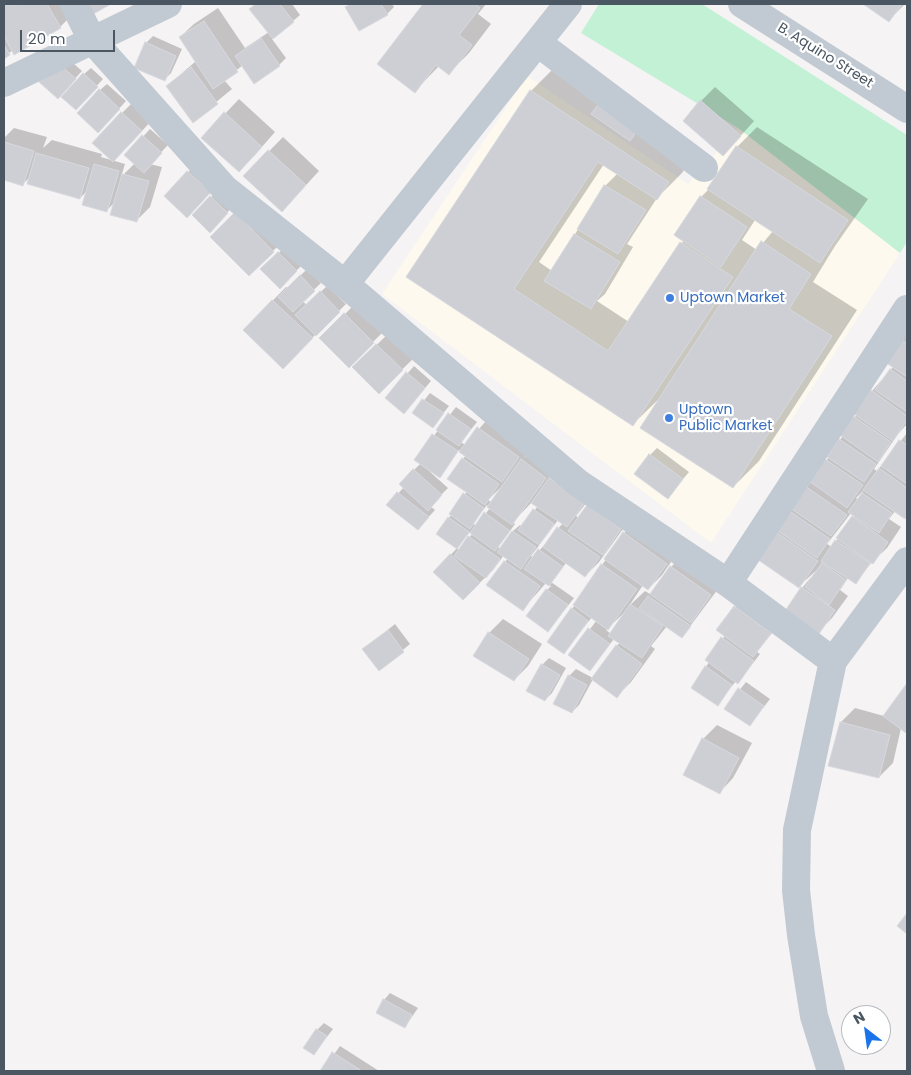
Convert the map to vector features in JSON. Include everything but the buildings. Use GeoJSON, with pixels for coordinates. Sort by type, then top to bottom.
{"type":"FeatureCollection","features":[{"type":"Feature","properties":{"kind":"street"},"geometry":{"type":"LineString","coordinates":[[74,4],[92,40],[225,190],[344,284],[578,483],[728,583],[833,661]]}},
{"type":"Feature","properties":{"kind":"street"},"geometry":{"type":"LineString","coordinates":[[4,83],[168,4]]}},
{"type":"Feature","properties":{"kind":"street"},"geometry":{"type":"LineString","coordinates":[[344,284],[568,4]]}},
{"type":"Feature","properties":{"kind":"street","name":"B. Aquino Street"},"geometry":{"type":"LineString","coordinates":[[742,4],[907,109]]}},
{"type":"Feature","properties":{"kind":"street"},"geometry":{"type":"LineString","coordinates":[[538,43],[704,168]]}},
{"type":"Feature","properties":{"kind":"street"},"geometry":{"type":"LineString","coordinates":[[728,583],[907,308]]}},
{"type":"Feature","properties":{"kind":"street"},"geometry":{"type":"LineString","coordinates":[[831,1071],[814,1016],[796,890],[797,830],[833,661],[907,561]]}},
{"type":"Feature","properties":{"kind":"shaded area","name":"Uptown Public Market"},"geometry":{"type":"Polygon","coordinates":[[[527,76],[688,184],[738,128],[900,253],[711,543],[382,294],[527,76]]]}},
{"type":"Feature","properties":{"kind":"green space"},"geometry":{"type":"Polygon","coordinates":[[[599,4],[702,4],[907,135],[907,242],[900,253],[738,128],[581,33],[599,4]]]}},
{"type":"Feature","properties":{"kind":"place","name":"Uptown Market"},"geometry":{"type":"Point","coordinates":[670,298]}},
{"type":"Feature","properties":{"kind":"place","name":"Uptown Public Market"},"geometry":{"type":"Point","coordinates":[669,418]}}]}
